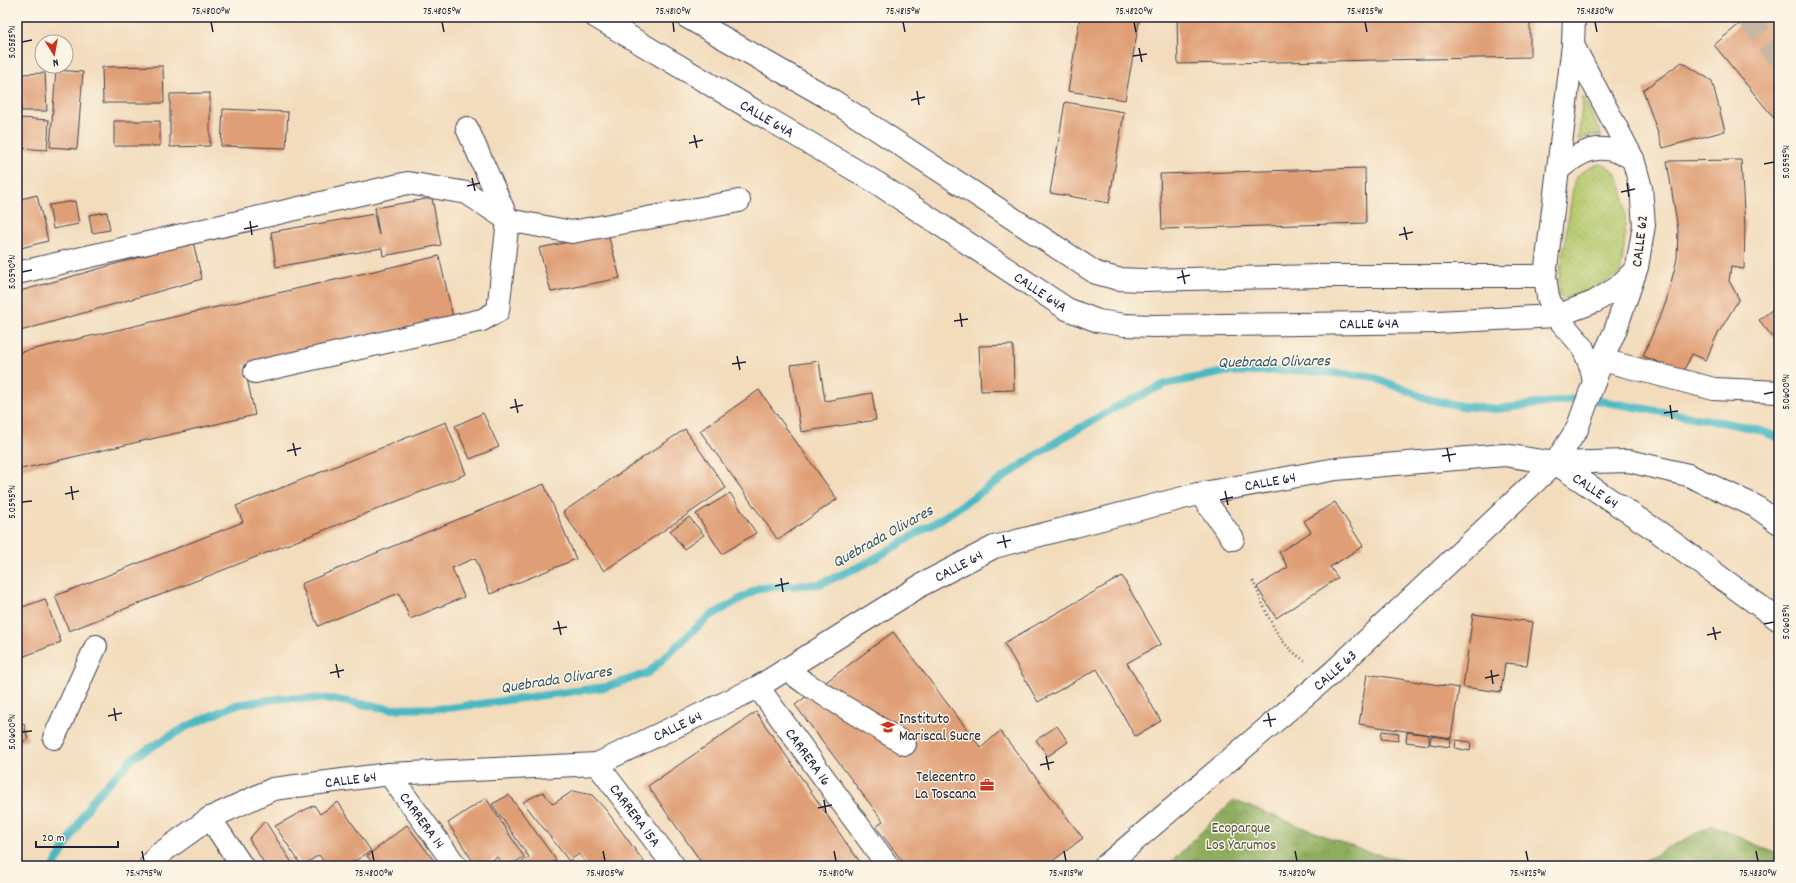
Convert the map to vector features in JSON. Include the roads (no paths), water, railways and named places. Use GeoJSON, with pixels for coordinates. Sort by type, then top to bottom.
{"type":"FeatureCollection","features":[{"type":"Feature","properties":{"kind":"street","name":"CALLE 64A"},"geometry":{"type":"LineString","coordinates":[[596,17],[877,183],[1068,309],[1098,321],[1126,325],[1153,326],[1437,322],[1556,316],[1594,302],[1617,288],[1637,267]]}},
{"type":"Feature","properties":{"kind":"street"},"geometry":{"type":"LineString","coordinates":[[687,17],[832,100],[1096,272],[1118,279],[1143,280],[1320,276],[1545,276]]}},
{"type":"Feature","properties":{"kind":"street","name":"CALLE 62"},"geometry":{"type":"LineString","coordinates":[[1555,463],[1578,429],[1593,383],[1615,331],[1637,267],[1642,244],[1644,208],[1641,188],[1632,159],[1573,46],[1574,17]]}},
{"type":"Feature","properties":{"kind":"street"},"geometry":{"type":"LineString","coordinates":[[1573,46],[1545,276],[1548,297],[1556,316],[1582,346],[1591,367],[1593,383]]}},
{"type":"Feature","properties":{"kind":"street"},"geometry":{"type":"LineString","coordinates":[[255,372],[482,320],[498,312],[508,220],[467,128]]}},
{"type":"Feature","properties":{"kind":"street"},"geometry":{"type":"LineString","coordinates":[[1558,170],[1575,157],[1595,148],[1608,148],[1620,151],[1632,159]]}},
{"type":"Feature","properties":{"kind":"street"},"geometry":{"type":"LineString","coordinates":[[17,273],[408,182],[467,193],[508,220],[572,232],[739,202]]}},
{"type":"Feature","properties":{"kind":"street"},"geometry":{"type":"LineString","coordinates":[[1602,360],[1714,389],[1779,392]]}},
{"type":"Feature","properties":{"kind":"street","name":"CALLE 64"},"geometry":{"type":"LineString","coordinates":[[150,866],[158,855],[210,818],[273,789],[389,774],[597,764],[758,687],[923,584],[994,547],[1198,494],[1336,469],[1504,455],[1555,463],[1657,531],[1779,620]]}},
{"type":"Feature","properties":{"kind":"street"},"geometry":{"type":"LineString","coordinates":[[1555,463],[1629,462],[1688,475],[1755,506],[1779,523]]}},
{"type":"Feature","properties":{"kind":"street","name":"CALLE 63"},"geometry":{"type":"LineString","coordinates":[[1105,866],[1334,671],[1555,463]]}},
{"type":"Feature","properties":{"kind":"street"},"geometry":{"type":"LineString","coordinates":[[1198,494],[1233,539]]}},
{"type":"Feature","properties":{"kind":"street"},"geometry":{"type":"LineString","coordinates":[[54,738],[96,646]]}},
{"type":"Feature","properties":{"kind":"street"},"geometry":{"type":"LineString","coordinates":[[786,669],[805,683],[905,744]]}},
{"type":"Feature","properties":{"kind":"street","name":"CARRERA 16"},"geometry":{"type":"LineString","coordinates":[[758,687],[888,866]]}},
{"type":"Feature","properties":{"kind":"street","name":"CARRERA 15A"},"geometry":{"type":"LineString","coordinates":[[597,764],[674,866]]}},
{"type":"Feature","properties":{"kind":"street","name":"CARRERA 14"},"geometry":{"type":"LineString","coordinates":[[389,774],[456,866]]}},
{"type":"Feature","properties":{"kind":"street"},"geometry":{"type":"LineString","coordinates":[[210,818],[242,866]]}},
{"type":"Feature","properties":{"kind":"waterway","name":"Quebrada Olivares"},"geometry":{"type":"LineString","coordinates":[[54,866],[93,799],[134,757],[186,727],[235,705],[283,698],[331,699],[391,709],[449,708],[606,687],[648,673],[707,618],[759,588],[820,584],[865,564],[941,519],[1059,440],[1116,407],[1165,384],[1225,372],[1298,370],[1370,376],[1428,399],[1461,406],[1498,409],[1583,398],[1754,428],[1779,438]]}},
{"type":"Feature","properties":{"kind":"tunnel"},"geometry":{"type":"LineString","coordinates":[[1748,17],[1779,58]]}},
{"type":"Feature","properties":{"kind":"place","name":"Instituto Mariscal Sucre"},"geometry":{"type":"Point","coordinates":[888,727]}},
{"type":"Feature","properties":{"kind":"place","name":"Telecentro La Toscana"},"geometry":{"type":"Point","coordinates":[987,785]}},
{"type":"Feature","properties":{"kind":"park label","name":"Ecoparque Los Yarumos"},"geometry":{"type":"Point","coordinates":[1241,836]}}]}
